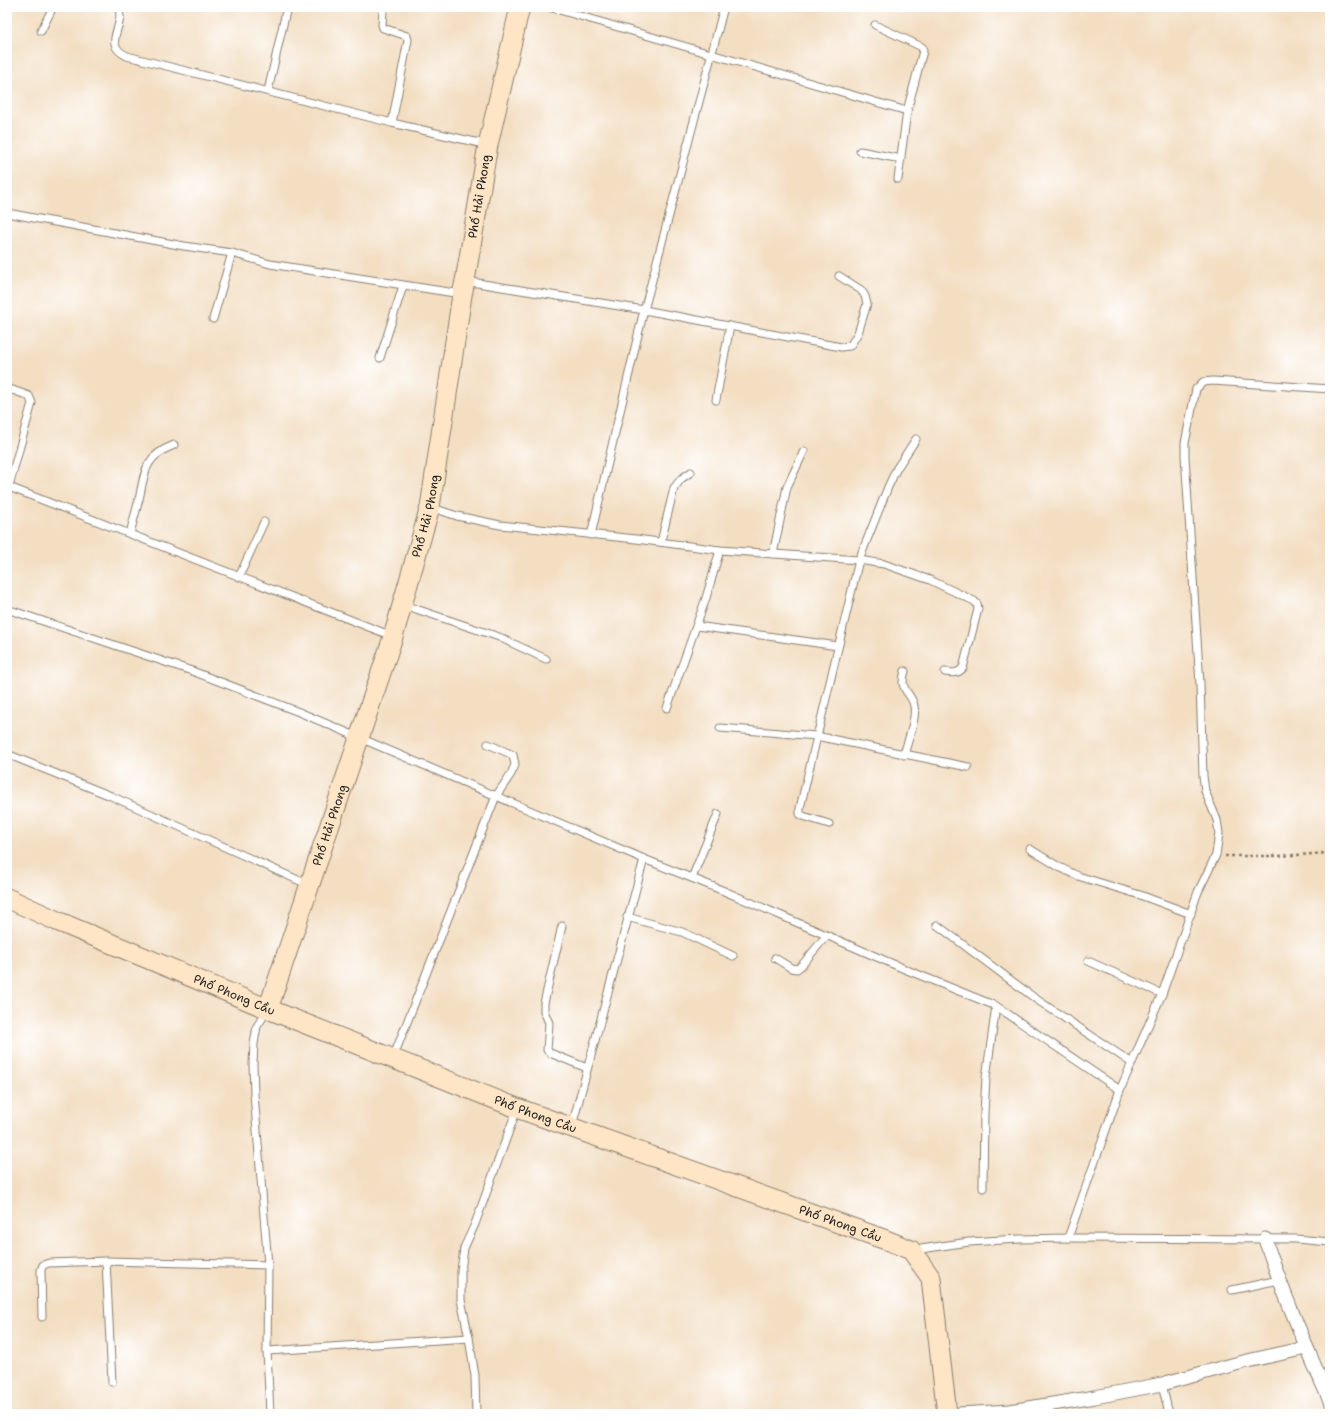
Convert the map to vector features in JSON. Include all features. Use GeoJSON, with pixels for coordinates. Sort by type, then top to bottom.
{"type":"FeatureCollection","features":[{"type":"Feature","properties":{"kind":"street","name":"Phố Hải Phong"},"geometry":{"type":"LineString","coordinates":[[268,1009],[360,739],[393,637],[422,535],[428,511],[488,145],[520,7]]}},
{"type":"Feature","properties":{"kind":"street","name":"Phố Phong Cầu"},"geometry":{"type":"LineString","coordinates":[[7,898],[57,921],[268,1009],[517,1108],[911,1250]]}},
{"type":"Feature","properties":{"kind":"street"},"geometry":{"type":"LineString","coordinates":[[1265,1239],[1279,1280],[1306,1348],[1330,1400]]}},
{"type":"Feature","properties":{"kind":"street"},"geometry":{"type":"LineString","coordinates":[[911,1250],[931,1278],[947,1414]]}},
{"type":"Feature","properties":{"kind":"street"},"geometry":{"type":"LineString","coordinates":[[959,1414],[1010,1412],[1094,1397],[1162,1384],[1243,1362],[1306,1348]]}},
{"type":"Feature","properties":{"kind":"lane"},"geometry":{"type":"LineString","coordinates":[[41,31],[54,7]]}},
{"type":"Feature","properties":{"kind":"lane"},"geometry":{"type":"LineString","coordinates":[[118,7],[120,10],[115,46],[117,50],[127,56],[392,123],[488,145]]}},
{"type":"Feature","properties":{"kind":"lane"},"geometry":{"type":"LineString","coordinates":[[268,91],[287,7]]}},
{"type":"Feature","properties":{"kind":"lane"},"geometry":{"type":"LineString","coordinates":[[549,7],[907,111]]}},
{"type":"Feature","properties":{"kind":"lane"},"geometry":{"type":"LineString","coordinates":[[590,534],[644,310],[724,7]]}},
{"type":"Feature","properties":{"kind":"lane"},"geometry":{"type":"LineString","coordinates":[[383,11],[383,28],[407,36],[408,40],[392,123]]}},
{"type":"Feature","properties":{"kind":"lane"},"geometry":{"type":"LineString","coordinates":[[875,25],[922,47],[923,51],[907,111],[898,179]]}},
{"type":"Feature","properties":{"kind":"lane"},"geometry":{"type":"LineString","coordinates":[[860,151],[901,159]]}},
{"type":"Feature","properties":{"kind":"lane"},"geometry":{"type":"LineString","coordinates":[[7,213],[232,254],[270,264],[403,286],[464,288],[644,310],[841,347],[850,346],[858,333],[867,304],[865,296],[861,290],[839,276]]}},
{"type":"Feature","properties":{"kind":"lane"},"geometry":{"type":"LineString","coordinates":[[213,319],[232,254]]}},
{"type":"Feature","properties":{"kind":"lane"},"geometry":{"type":"LineString","coordinates":[[380,358],[403,286]]}},
{"type":"Feature","properties":{"kind":"lane"},"geometry":{"type":"LineString","coordinates":[[716,400],[730,326]]}},
{"type":"Feature","properties":{"kind":"lane"},"geometry":{"type":"LineString","coordinates":[[1068,1238],[1120,1090],[1162,994],[1198,892],[1216,856],[1219,833],[1217,820],[1205,791],[1203,776],[1198,653],[1185,456],[1185,443],[1196,389],[1203,382],[1213,381],[1330,389]]}},
{"type":"Feature","properties":{"kind":"lane"},"geometry":{"type":"LineString","coordinates":[[7,388],[29,396],[32,403],[8,490],[130,534],[393,637]]}},
{"type":"Feature","properties":{"kind":"lane"},"geometry":{"type":"LineString","coordinates":[[829,824],[800,814],[800,808],[816,736],[859,560],[888,487],[897,468],[916,439]]}},
{"type":"Feature","properties":{"kind":"lane"},"geometry":{"type":"LineString","coordinates":[[130,534],[146,466],[157,454],[174,445]]}},
{"type":"Feature","properties":{"kind":"lane"},"geometry":{"type":"LineString","coordinates":[[773,554],[787,487],[804,451]]}},
{"type":"Feature","properties":{"kind":"lane"},"geometry":{"type":"LineString","coordinates":[[662,542],[674,488],[681,479],[691,472]]}},
{"type":"Feature","properties":{"kind":"lane"},"geometry":{"type":"LineString","coordinates":[[428,511],[500,525],[662,542],[720,550],[859,560],[884,564],[904,570],[943,586],[974,601],[977,604],[978,609],[963,668],[955,673],[945,672]]}},
{"type":"Feature","properties":{"kind":"lane"},"geometry":{"type":"LineString","coordinates":[[239,577],[264,522]]}},
{"type":"Feature","properties":{"kind":"lane"},"geometry":{"type":"LineString","coordinates":[[667,708],[697,626],[720,550]]}},
{"type":"Feature","properties":{"kind":"lane"},"geometry":{"type":"LineString","coordinates":[[402,604],[499,637],[546,659]]}},
{"type":"Feature","properties":{"kind":"lane"},"geometry":{"type":"LineString","coordinates":[[7,609],[192,671],[299,712],[826,936],[996,1006],[1120,1090]]}},
{"type":"Feature","properties":{"kind":"lane"},"geometry":{"type":"LineString","coordinates":[[697,626],[838,646]]}},
{"type":"Feature","properties":{"kind":"lane"},"geometry":{"type":"LineString","coordinates":[[904,755],[914,719],[915,707],[912,698],[906,691],[903,683],[905,671]]}},
{"type":"Feature","properties":{"kind":"lane"},"geometry":{"type":"LineString","coordinates":[[720,728],[816,736],[968,767]]}},
{"type":"Feature","properties":{"kind":"lane"},"geometry":{"type":"LineString","coordinates":[[392,1058],[496,796],[515,765],[514,755],[488,744]]}},
{"type":"Feature","properties":{"kind":"lane"},"geometry":{"type":"LineString","coordinates":[[7,754],[111,796],[309,885]]}},
{"type":"Feature","properties":{"kind":"lane"},"geometry":{"type":"LineString","coordinates":[[692,878],[718,814]]}},
{"type":"Feature","properties":{"kind":"lane"},"geometry":{"type":"LineString","coordinates":[[1030,849],[1059,867],[1078,876],[1140,895],[1191,914]]}},
{"type":"Feature","properties":{"kind":"lane"},"geometry":{"type":"LineString","coordinates":[[572,1129],[627,917],[644,859]]}},
{"type":"Feature","properties":{"kind":"lane"},"geometry":{"type":"LineString","coordinates":[[627,917],[682,932],[733,956]]}},
{"type":"Feature","properties":{"kind":"lane"},"geometry":{"type":"LineString","coordinates":[[937,925],[1036,1000],[1131,1066]]}},
{"type":"Feature","properties":{"kind":"lane"},"geometry":{"type":"LineString","coordinates":[[562,926],[544,1003],[544,1011],[549,1023],[547,1050],[550,1053],[587,1068]]}},
{"type":"Feature","properties":{"kind":"lane"},"geometry":{"type":"LineString","coordinates":[[776,958],[791,968],[796,969],[802,965],[826,936]]}},
{"type":"Feature","properties":{"kind":"lane"},"geometry":{"type":"LineString","coordinates":[[1088,961],[1162,994]]}},
{"type":"Feature","properties":{"kind":"lane"},"geometry":{"type":"LineString","coordinates":[[983,1188],[986,1078],[996,1006]]}},
{"type":"Feature","properties":{"kind":"lane"},"geometry":{"type":"LineString","coordinates":[[268,1009],[257,1026],[253,1064],[254,1094],[268,1265],[267,1351],[270,1414]]}},
{"type":"Feature","properties":{"kind":"lane"},"geometry":{"type":"LineString","coordinates":[[476,1414],[475,1376],[461,1300],[464,1248],[475,1224],[517,1108]]}},
{"type":"Feature","properties":{"kind":"lane"},"geometry":{"type":"LineString","coordinates":[[911,1250],[969,1242],[1068,1238],[1296,1239],[1330,1242]]}},
{"type":"Feature","properties":{"kind":"lane"},"geometry":{"type":"LineString","coordinates":[[42,1317],[41,1270],[43,1265],[59,1262],[106,1261],[268,1265]]}},
{"type":"Feature","properties":{"kind":"lane"},"geometry":{"type":"LineString","coordinates":[[106,1261],[112,1382]]}},
{"type":"Feature","properties":{"kind":"lane"},"geometry":{"type":"LineString","coordinates":[[1232,1290],[1279,1280]]}},
{"type":"Feature","properties":{"kind":"lane"},"geometry":{"type":"LineString","coordinates":[[267,1351],[469,1338]]}},
{"type":"Feature","properties":{"kind":"lane"},"geometry":{"type":"LineString","coordinates":[[1162,1384],[1169,1414]]}},
{"type":"Feature","properties":{"kind":"path"},"geometry":{"type":"LineString","coordinates":[[1216,856],[1278,856],[1330,853]]}}]}
